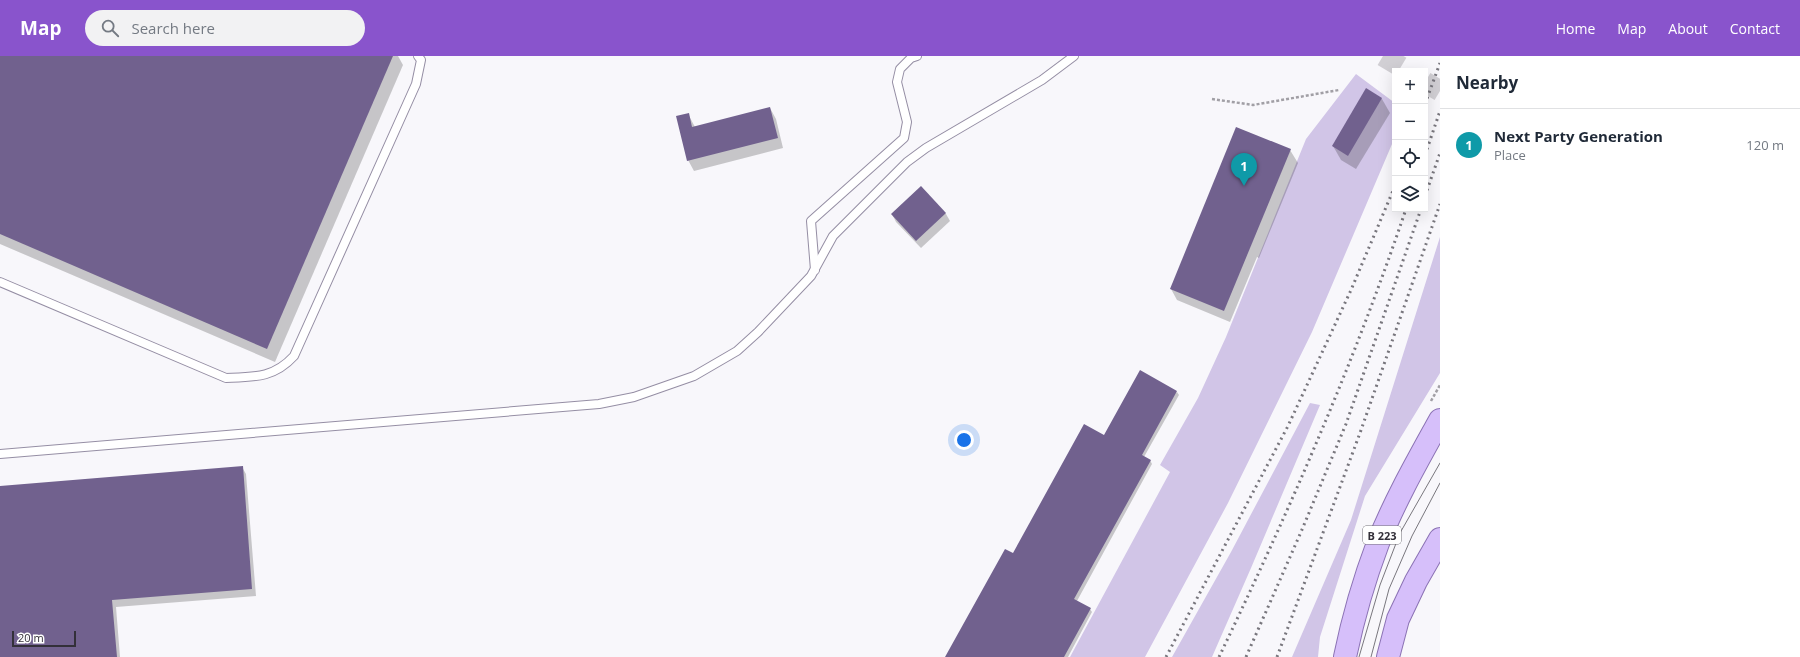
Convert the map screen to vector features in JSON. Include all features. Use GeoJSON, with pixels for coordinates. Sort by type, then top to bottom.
{"type":"FeatureCollection","features":[{"type":"Feature","properties":{"kind":"main road","name":"B 223"},"geometry":{"type":"LineString","coordinates":[[1345,657],[1354,612],[1378,543],[1404,486],[1440,420]]}},
{"type":"Feature","properties":{"kind":"main road"},"geometry":{"type":"LineString","coordinates":[[1388,657],[1398,619],[1416,581],[1440,538]]}},
{"type":"Feature","properties":{"kind":"lane"},"geometry":{"type":"LineString","coordinates":[[0,282],[226,378],[252,377],[272,373],[286,365],[294,356],[416,84],[421,60],[418,56]]}},
{"type":"Feature","properties":{"kind":"lane"},"geometry":{"type":"LineString","coordinates":[[815,270],[811,221],[904,138],[907,122],[897,82],[900,69],[911,58],[917,56]]}},
{"type":"Feature","properties":{"kind":"lane"},"geometry":{"type":"LineString","coordinates":[[0,454],[599,404],[634,397],[694,376],[737,351],[775,315],[811,276],[833,236],[907,162],[926,148],[1042,80],[1074,56]]}},
{"type":"Feature","properties":{"kind":"path"},"geometry":{"type":"LineString","coordinates":[[1212,99],[1253,105],[1339,90]]}},
{"type":"Feature","properties":{"kind":"shaded area"},"geometry":{"type":"Polygon","coordinates":[[[1356,74],[1392,101],[1392,144],[1312,332],[1228,503],[1145,657],[1070,657],[1170,472],[1160,465],[1198,398],[1226,337],[1306,139],[1356,74]]]}},
{"type":"Feature","properties":{"kind":"shaded area"},"geometry":{"type":"Polygon","coordinates":[[[1440,237],[1440,373],[1365,496],[1320,637],[1318,657],[1292,657],[1351,520],[1440,237]]]}},
{"type":"Feature","properties":{"kind":"shaded area"},"geometry":{"type":"Polygon","coordinates":[[[1310,403],[1320,405],[1212,657],[1172,657],[1231,552],[1310,403]]]}},
{"type":"Feature","properties":{"kind":"building"},"geometry":{"type":"Polygon","coordinates":[[[0,56],[393,56],[267,349],[0,234],[0,56]]]}},
{"type":"Feature","properties":{"kind":"building"},"geometry":{"type":"Polygon","coordinates":[[[1366,88],[1382,98],[1348,156],[1332,146],[1366,88]]]}},
{"type":"Feature","properties":{"kind":"building"},"geometry":{"type":"Polygon","coordinates":[[[770,107],[778,138],[687,161],[676,116],[689,113],[692,127],[770,107]]]}},
{"type":"Feature","properties":{"kind":"building"},"geometry":{"type":"Polygon","coordinates":[[[1236,127],[1291,149],[1224,311],[1170,289],[1236,127]]]}},
{"type":"Feature","properties":{"kind":"building"},"geometry":{"type":"Polygon","coordinates":[[[921,186],[946,213],[916,241],[891,214],[921,186]]]}},
{"type":"Feature","properties":{"kind":"building"},"geometry":{"type":"Polygon","coordinates":[[[1140,370],[1177,391],[1142,455],[1151,460],[1074,599],[1091,608],[1064,657],[945,657],[1005,549],[1013,553],[1084,424],[1104,435],[1140,370]]]}},
{"type":"Feature","properties":{"kind":"building"},"geometry":{"type":"Polygon","coordinates":[[[243,466],[252,589],[112,600],[117,657],[0,657],[0,486],[243,466]]]}},
{"type":"Feature","properties":{"kind":"tunnel"},"geometry":{"type":"LineString","coordinates":[[1383,56],[1403,68]]}},
{"type":"Feature","properties":{"kind":"tunnel"},"geometry":{"type":"LineString","coordinates":[[1428,84],[1440,91]]}},
{"type":"Feature","properties":{"kind":"tram line"},"geometry":{"type":"LineString","coordinates":[[1359,657],[1380,585],[1400,533],[1440,463]]}},
{"type":"Feature","properties":{"kind":"tram line"},"geometry":{"type":"LineString","coordinates":[[1371,657],[1389,589],[1412,536],[1440,483]]}},
{"type":"Feature","properties":{"kind":"railway"},"geometry":{"type":"LineString","coordinates":[[1428,96],[1440,63]]}},
{"type":"Feature","properties":{"kind":"railway"},"geometry":{"type":"LineString","coordinates":[[1428,146],[1440,111]]}},
{"type":"Feature","properties":{"kind":"railway"},"geometry":{"type":"LineString","coordinates":[[1428,187],[1440,153]]}},
{"type":"Feature","properties":{"kind":"railway"},"geometry":{"type":"LineString","coordinates":[[1166,657],[1288,426],[1351,290],[1392,193]]}},
{"type":"Feature","properties":{"kind":"railway"},"geometry":{"type":"LineString","coordinates":[[1277,657],[1360,433],[1440,204]]}},
{"type":"Feature","properties":{"kind":"railway"},"geometry":{"type":"LineString","coordinates":[[1219,657],[1295,492],[1319,436],[1365,323],[1405,212]]}},
{"type":"Feature","properties":{"kind":"railway"},"geometry":{"type":"LineString","coordinates":[[1246,657],[1301,532],[1346,424],[1420,212]]}},
{"type":"Feature","properties":{"kind":"place","name":"Next Party Generation"},"geometry":{"type":"Point","coordinates":[1244,186]}}]}
